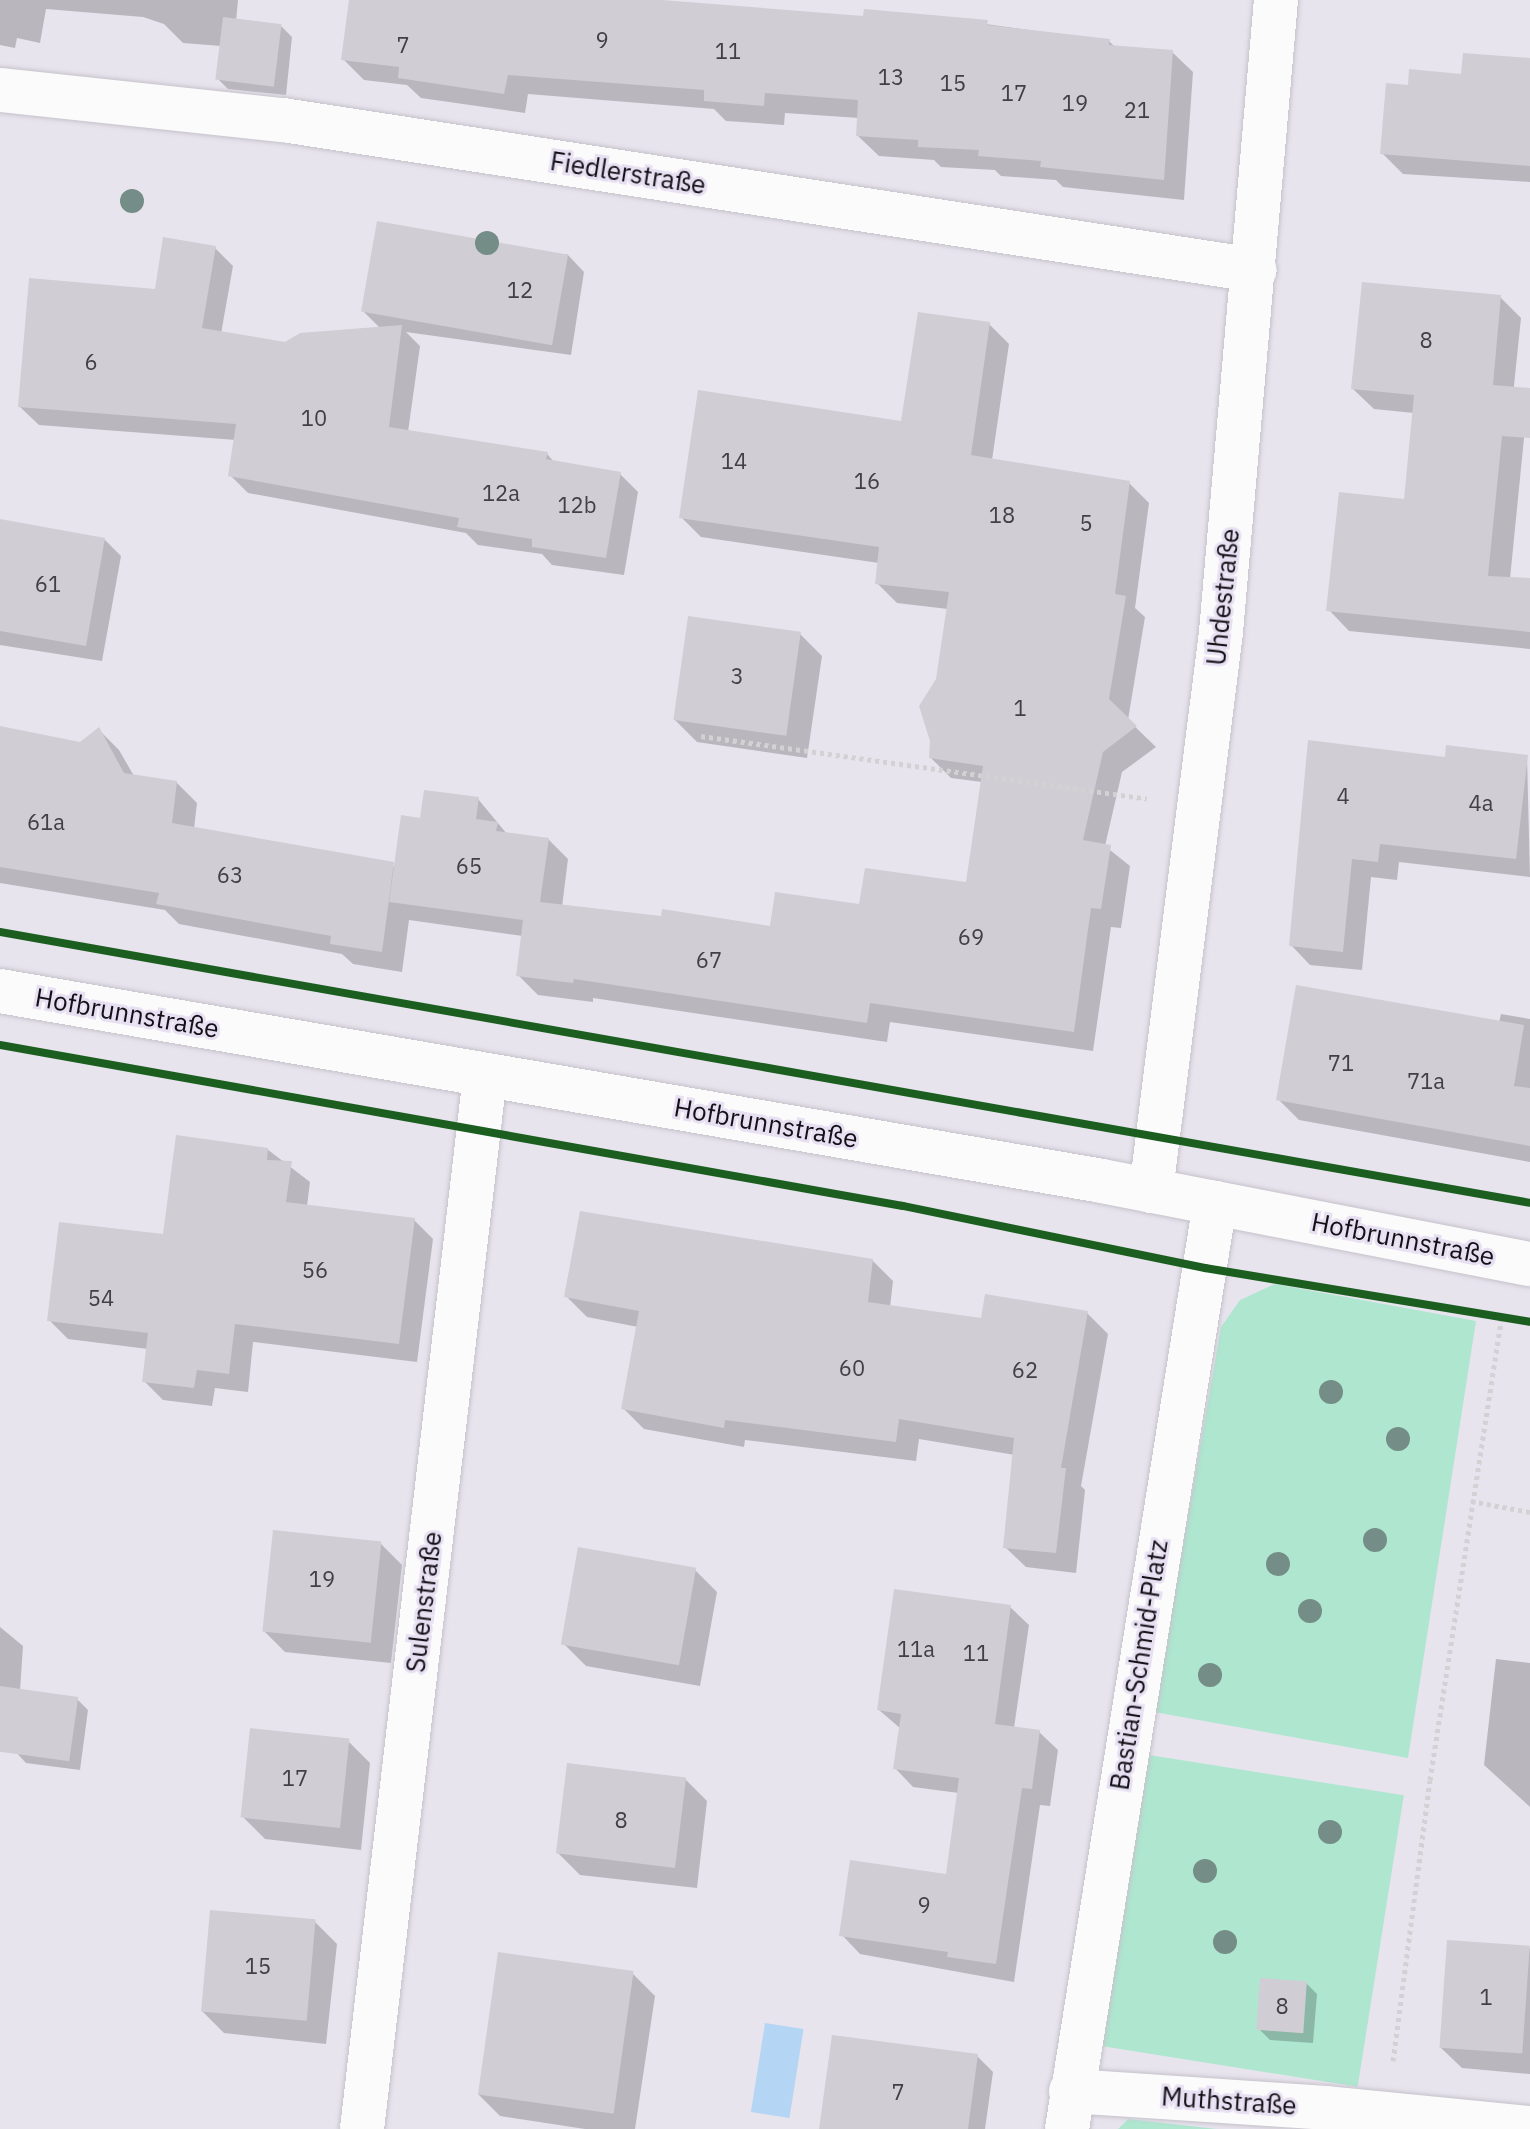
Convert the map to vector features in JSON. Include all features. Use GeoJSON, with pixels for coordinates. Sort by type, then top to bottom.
{"type":"FeatureCollection","features":[{"type":"Feature","properties":{"kind":"street","name":"Uhdestraße"},"geometry":{"type":"LineString","coordinates":[[1151,1191],[1199,806],[1254,270],[1276,0]]}},
{"type":"Feature","properties":{"kind":"street","name":"Fiedlerstraße"},"geometry":{"type":"LineString","coordinates":[[0,90],[283,120],[1254,270]]}},
{"type":"Feature","properties":{"kind":"street","name":"Hofbrunnstraße"},"geometry":{"type":"LineString","coordinates":[[0,991],[1151,1191],[1524,1262]]}},
{"type":"Feature","properties":{"kind":"street","name":"Sulenstraße"},"geometry":{"type":"LineString","coordinates":[[362,2129],[485,1075]]}},
{"type":"Feature","properties":{"kind":"street","name":"Bastian-Schmid-Platz"},"geometry":{"type":"LineString","coordinates":[[1069,2110],[1215,1203]]}},
{"type":"Feature","properties":{"kind":"street","name":"Muthstraße"},"geometry":{"type":"LineString","coordinates":[[1069,2110],[1324,2118],[1386,2114],[1530,2128]]}},
{"type":"Feature","properties":{"kind":"path"},"geometry":{"type":"LineString","coordinates":[[701,736],[1199,806]]}},
{"type":"Feature","properties":{"kind":"path"},"geometry":{"type":"LineString","coordinates":[[1386,2114],[1490,1370],[1524,1262]]}},
{"type":"Feature","properties":{"kind":"path"},"geometry":{"type":"LineString","coordinates":[[1471,1501],[1530,1512]]}},
{"type":"Feature","properties":{"kind":"green space"},"geometry":{"type":"Polygon","coordinates":[[[1275,1284],[1476,1321],[1408,1758],[1154,1712],[1221,1327],[1240,1300],[1275,1284]]]}},
{"type":"Feature","properties":{"kind":"green space"},"geometry":{"type":"Polygon","coordinates":[[[1149,1755],[1404,1795],[1358,2087],[1103,2046],[1149,1755]]]}},
{"type":"Feature","properties":{"kind":"green space"},"geometry":{"type":"Polygon","coordinates":[[[1128,2119],[1217,2129],[1118,2129],[1128,2119]]]}},
{"type":"Feature","properties":{"kind":"water"},"geometry":{"type":"Polygon","coordinates":[[[765,2023],[804,2029],[789,2118],[751,2112],[765,2023]]]}},
{"type":"Feature","properties":{"kind":"building"},"geometry":{"type":"Polygon","coordinates":[[[349,0],[662,0],[863,16],[864,9],[988,20],[987,25],[1110,39],[1109,45],[1173,50],[1164,180],[1040,167],[1041,161],[978,156],[979,150],[918,147],[918,140],[856,136],[858,100],[765,93],[764,106],[704,101],[704,90],[508,75],[504,94],[398,78],[399,67],[341,60],[349,0]]]}},
{"type":"Feature","properties":{"kind":"building"},"geometry":{"type":"Polygon","coordinates":[[[223,17],[282,24],[274,87],[215,80],[223,17]]]}},
{"type":"Feature","properties":{"kind":"building"},"geometry":{"type":"Polygon","coordinates":[[[1463,53],[1530,58],[1530,166],[1380,154],[1386,83],[1408,85],[1409,69],[1461,74],[1463,53]]]}},
{"type":"Feature","properties":{"kind":"building"},"geometry":{"type":"Polygon","coordinates":[[[377,221],[568,255],[552,345],[361,312],[377,221]]]}},
{"type":"Feature","properties":{"kind":"building"},"geometry":{"type":"Polygon","coordinates":[[[163,237],[216,246],[202,328],[285,342],[300,333],[402,325],[389,427],[548,452],[546,459],[621,472],[606,558],[532,547],[532,539],[457,527],[459,518],[228,476],[236,424],[18,407],[29,278],[155,289],[163,237]]]}},
{"type":"Feature","properties":{"kind":"building"},"geometry":{"type":"Polygon","coordinates":[[[1362,282],[1501,295],[1493,385],[1530,388],[1530,438],[1502,436],[1488,576],[1530,578],[1530,632],[1326,611],[1339,492],[1404,499],[1414,395],[1351,389],[1362,282]]]}},
{"type":"Feature","properties":{"kind":"building"},"geometry":{"type":"Polygon","coordinates":[[[918,312],[990,322],[971,455],[1130,481],[1115,594],[1126,596],[1109,699],[1137,726],[1103,752],[1083,840],[1111,845],[1101,909],[1091,908],[1074,1032],[870,1003],[867,1023],[574,979],[573,983],[516,976],[523,920],[389,902],[401,815],[420,818],[424,790],[479,797],[476,819],[498,822],[496,831],[549,838],[540,902],[661,916],[662,909],[770,926],[775,892],[859,904],[865,868],[966,882],[983,766],[929,758],[930,741],[919,706],[936,679],[949,592],[875,584],[879,547],[679,518],[698,390],[901,421],[918,312]]]}},
{"type":"Feature","properties":{"kind":"building"},"geometry":{"type":"Polygon","coordinates":[[[0,519],[105,538],[86,646],[0,631],[0,519]]]}},
{"type":"Feature","properties":{"kind":"building"},"geometry":{"type":"Polygon","coordinates":[[[688,616],[801,632],[786,736],[673,720],[688,616]]]}},
{"type":"Feature","properties":{"kind":"building"},"geometry":{"type":"Polygon","coordinates":[[[0,726],[80,742],[99,727],[124,773],[177,781],[172,823],[394,862],[382,952],[330,944],[331,936],[156,904],[159,893],[0,867],[0,726]]]}},
{"type":"Feature","properties":{"kind":"building"},"geometry":{"type":"Polygon","coordinates":[[[1308,740],[1445,757],[1446,745],[1528,755],[1516,859],[1380,844],[1378,862],[1352,859],[1343,952],[1289,946],[1308,740]]]}},
{"type":"Feature","properties":{"kind":"building"},"geometry":{"type":"Polygon","coordinates":[[[1296,985],[1524,1025],[1514,1086],[1530,1088],[1530,1146],[1276,1100],[1296,985]]]}},
{"type":"Feature","properties":{"kind":"building"},"geometry":{"type":"Polygon","coordinates":[[[176,1135],[268,1148],[267,1160],[292,1161],[286,1202],[415,1218],[399,1344],[235,1324],[229,1374],[197,1370],[194,1388],[142,1382],[148,1333],[47,1321],[59,1222],[163,1234],[176,1135]]]}},
{"type":"Feature","properties":{"kind":"building"},"geometry":{"type":"Polygon","coordinates":[[[580,1211],[873,1259],[868,1302],[981,1318],[985,1294],[1088,1311],[1061,1468],[1066,1468],[1056,1553],[1003,1548],[1014,1438],[899,1419],[896,1442],[725,1420],[724,1428],[621,1409],[639,1311],[564,1297],[580,1211]]]}},
{"type":"Feature","properties":{"kind":"building"},"geometry":{"type":"Polygon","coordinates":[[[273,1530],[381,1541],[371,1643],[262,1631],[273,1530]]]}},
{"type":"Feature","properties":{"kind":"building"},"geometry":{"type":"Polygon","coordinates":[[[578,1547],[696,1568],[679,1665],[561,1644],[578,1547]]]}},
{"type":"Feature","properties":{"kind":"building"},"geometry":{"type":"Polygon","coordinates":[[[894,1589],[1011,1605],[995,1724],[1040,1730],[1032,1789],[1022,1788],[996,1964],[947,1957],[948,1952],[839,1936],[850,1860],[946,1874],[959,1778],[893,1769],[901,1714],[877,1710],[894,1589]]]}},
{"type":"Feature","properties":{"kind":"building"},"geometry":{"type":"Polygon","coordinates":[[[0,1686],[78,1697],[69,1761],[0,1752],[0,1686]]]}},
{"type":"Feature","properties":{"kind":"building"},"geometry":{"type":"Polygon","coordinates":[[[250,1728],[349,1738],[340,1828],[241,1818],[250,1728]]]}},
{"type":"Feature","properties":{"kind":"building"},"geometry":{"type":"Polygon","coordinates":[[[567,1763],[686,1778],[675,1868],[556,1853],[567,1763]]]}},
{"type":"Feature","properties":{"kind":"building"},"geometry":{"type":"Polygon","coordinates":[[[210,1910],[316,1919],[307,2021],[201,2012],[210,1910]]]}},
{"type":"Feature","properties":{"kind":"building"},"geometry":{"type":"Polygon","coordinates":[[[1447,1940],[1530,1946],[1522,2054],[1439,2048],[1447,1940]]]}},
{"type":"Feature","properties":{"kind":"building"},"geometry":{"type":"Polygon","coordinates":[[[498,1952],[634,1971],[614,2114],[478,2095],[498,1952]]]}},
{"type":"Feature","properties":{"kind":"building"},"geometry":{"type":"Polygon","coordinates":[[[1260,1978],[1307,1981],[1303,2033],[1256,2030],[1260,1978]]]}},
{"type":"Feature","properties":{"kind":"building"},"geometry":{"type":"Polygon","coordinates":[[[832,2035],[978,2054],[968,2129],[819,2129],[832,2035]]]}},
{"type":"Feature","properties":{"kind":"cycle path"},"geometry":{"type":"LineString","coordinates":[[0,932],[1530,1203]]}},
{"type":"Feature","properties":{"kind":"cycle path"},"geometry":{"type":"LineString","coordinates":[[0,1045],[903,1206],[1205,1268],[1530,1322]]}}]}
